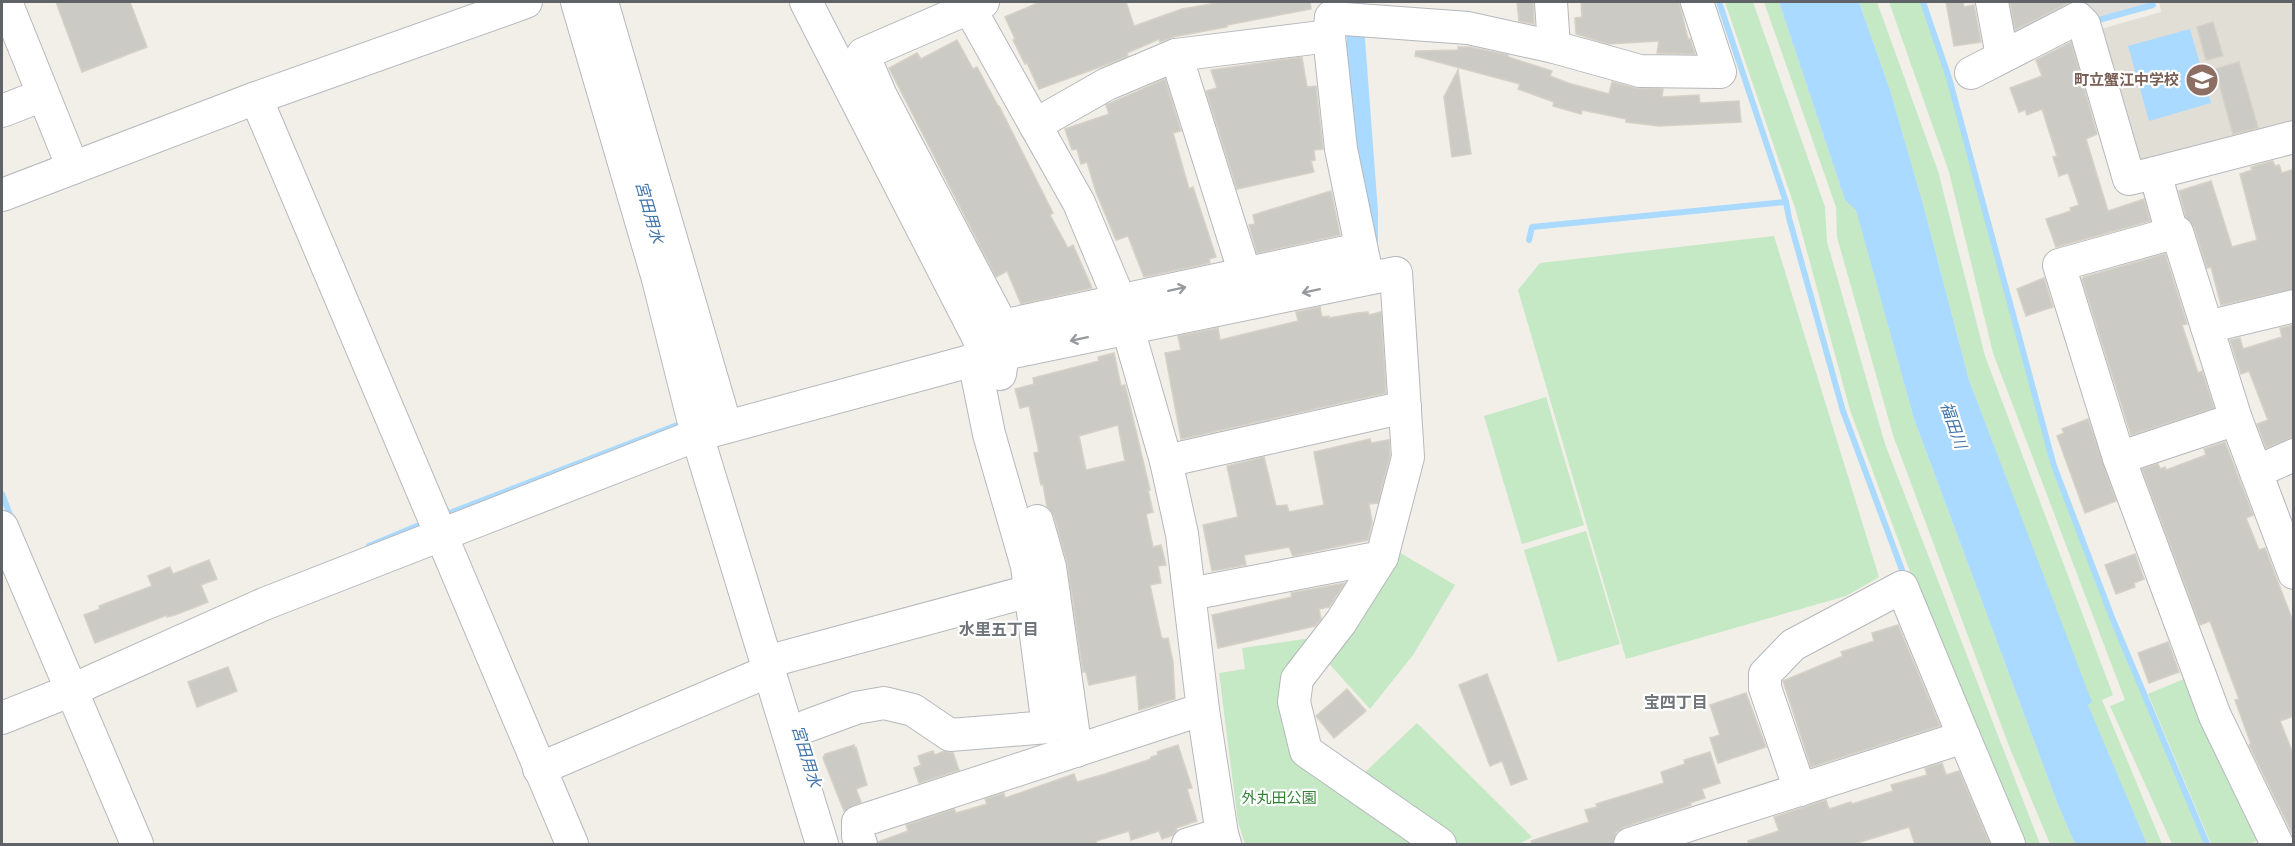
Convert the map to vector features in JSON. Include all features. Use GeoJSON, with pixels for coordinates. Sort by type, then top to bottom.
{"type":"FeatureCollection","features":[{"type":"Feature","properties":{"kind":"street"},"geometry":{"type":"LineString","coordinates":[[6,2],[73,168]]}},
{"type":"Feature","properties":{"kind":"street"},"geometry":{"type":"LineString","coordinates":[[2,195],[256,98],[526,2]]}},
{"type":"Feature","properties":{"kind":"street"},"geometry":{"type":"LineString","coordinates":[[577,2],[658,279],[712,431]]}},
{"type":"Feature","properties":{"kind":"street"},"geometry":{"type":"LineString","coordinates":[[602,2],[712,431],[768,666],[822,844]]}},
{"type":"Feature","properties":{"kind":"street"},"geometry":{"type":"LineString","coordinates":[[806,2],[982,345],[993,347]]}},
{"type":"Feature","properties":{"kind":"street"},"geometry":{"type":"LineString","coordinates":[[1551,2],[1554,47]]}},
{"type":"Feature","properties":{"kind":"street"},"geometry":{"type":"LineString","coordinates":[[1035,125],[1107,84],[1176,56],[1333,19],[1468,28],[1554,47],[1640,71],[1720,72],[1697,2]]}},
{"type":"Feature","properties":{"kind":"street"},"geometry":{"type":"LineString","coordinates":[[1992,2],[2002,56]]}},
{"type":"Feature","properties":{"kind":"street"},"geometry":{"type":"LineString","coordinates":[[1076,751],[1050,567],[1011,434],[993,347],[863,54],[973,4],[1035,125],[1079,203],[1124,315],[1166,461],[1182,534],[1203,710],[1223,839],[1188,844]]}},
{"type":"Feature","properties":{"kind":"street"},"geometry":{"type":"LineString","coordinates":[[1971,73],[2078,18],[2084,24],[2129,179],[2294,137]]}},
{"type":"Feature","properties":{"kind":"street"},"geometry":{"type":"LineString","coordinates":[[1333,19],[1341,149],[1368,279]]}},
{"type":"Feature","properties":{"kind":"street"},"geometry":{"type":"LineString","coordinates":[[1176,56],[1248,289]]}},
{"type":"Feature","properties":{"kind":"street"},"geometry":{"type":"LineString","coordinates":[[2,111],[44,95]]}},
{"type":"Feature","properties":{"kind":"street"},"geometry":{"type":"LineString","coordinates":[[256,98],[572,844]]}},
{"type":"Feature","properties":{"kind":"street"},"geometry":{"type":"LineString","coordinates":[[2155,173],[2172,233]]}},
{"type":"Feature","properties":{"kind":"street"},"geometry":{"type":"LineString","coordinates":[[2277,844],[2215,716],[2119,458],[2059,265],[2177,232],[2236,419],[2294,573]]}},
{"type":"Feature","properties":{"kind":"street"},"geometry":{"type":"LineString","coordinates":[[1248,289],[1360,249]]}},
{"type":"Feature","properties":{"kind":"street"},"geometry":{"type":"LineString","coordinates":[[2,718],[72,690],[264,604],[712,431],[993,347],[1124,315],[1248,289],[1368,279],[1396,273],[1408,457],[1382,556],[1341,622],[1297,679],[1293,702],[1298,728],[1306,751],[1440,844]]}},
{"type":"Feature","properties":{"kind":"street"},"geometry":{"type":"LineString","coordinates":[[2207,327],[2294,306]]}},
{"type":"Feature","properties":{"kind":"street"},"geometry":{"type":"LineString","coordinates":[[807,726],[856,708],[884,703],[913,710],[950,735],[1048,727],[1027,566],[989,434],[993,347]]}},
{"type":"Feature","properties":{"kind":"street"},"geometry":{"type":"LineString","coordinates":[[1166,461],[1405,407]]}},
{"type":"Feature","properties":{"kind":"street"},"geometry":{"type":"LineString","coordinates":[[2119,458],[2236,419]]}},
{"type":"Feature","properties":{"kind":"street"},"geometry":{"type":"LineString","coordinates":[[2256,472],[2294,455]]}},
{"type":"Feature","properties":{"kind":"street"},"geometry":{"type":"LineString","coordinates":[[2,527],[137,844]]}},
{"type":"Feature","properties":{"kind":"street"},"geometry":{"type":"LineString","coordinates":[[1190,594],[1382,556]]}},
{"type":"Feature","properties":{"kind":"street"},"geometry":{"type":"LineString","coordinates":[[1800,790],[1765,688],[1765,674],[1793,645],[1902,587],[2009,844]]}},
{"type":"Feature","properties":{"kind":"street"},"geometry":{"type":"LineString","coordinates":[[539,769],[768,666],[1030,591]]}},
{"type":"Feature","properties":{"kind":"street"},"geometry":{"type":"LineString","coordinates":[[861,844],[858,836],[858,822],[1203,710]]}},
{"type":"Feature","properties":{"kind":"street"},"geometry":{"type":"LineString","coordinates":[[1630,844],[1964,737]]}},
{"type":"Feature","properties":{"kind":"shaded area"},"geometry":{"type":"Polygon","coordinates":[[[2001,2],[2151,2],[2151,4],[2012,45],[2001,2]]]}},
{"type":"Feature","properties":{"kind":"shaded area","name":"町立蟹江中学校"},"geometry":{"type":"Polygon","coordinates":[[[2159,2],[2293,2],[2293,130],[2136,171],[2097,30],[2161,12],[2159,2]]]}},
{"type":"Feature","properties":{"kind":"green space"},"geometry":{"type":"Polygon","coordinates":[[[1725,2],[1753,2],[1825,207],[1827,242],[1885,444],[2040,844],[2022,844],[1909,569],[1850,410],[1796,211],[1725,2]]]}},
{"type":"Feature","properties":{"kind":"green space"},"geometry":{"type":"Polygon","coordinates":[[[1764,2],[1779,2],[1845,200],[1856,209],[1914,419],[2058,805],[2075,844],[2050,844],[2009,746],[1893,435],[1837,237],[1836,207],[1764,2]]]}},
{"type":"Feature","properties":{"kind":"green space"},"geometry":{"type":"Polygon","coordinates":[[[1859,2],[1877,2],[1938,171],[1985,356],[2113,695],[2102,700],[2162,844],[2147,844],[2087,704],[2091,702],[1969,380],[1923,204],[1890,90],[1859,2]]]}},
{"type":"Feature","properties":{"kind":"green space"},"geometry":{"type":"Polygon","coordinates":[[[1889,2],[1921,2],[1949,84],[2052,467],[2112,622],[2205,844],[2172,844],[2110,706],[2125,700],[1993,353],[1949,172],[1889,2]]]}},
{"type":"Feature","properties":{"kind":"green space"},"geometry":{"type":"Polygon","coordinates":[[[1774,236],[1879,577],[1846,596],[1626,659],[1518,290],[1540,263],[1774,236]]]}},
{"type":"Feature","properties":{"kind":"green space"},"geometry":{"type":"Polygon","coordinates":[[[1546,397],[1584,525],[1522,544],[1484,416],[1546,397]]]}},
{"type":"Feature","properties":{"kind":"green space"},"geometry":{"type":"Polygon","coordinates":[[[1586,531],[1620,644],[1558,662],[1524,550],[1586,531]]]}},
{"type":"Feature","properties":{"kind":"green space"},"geometry":{"type":"Polygon","coordinates":[[[1397,551],[1455,585],[1413,655],[1370,709],[1324,658],[1397,551]]]}},
{"type":"Feature","properties":{"kind":"green space","name":"外丸田公園"},"geometry":{"type":"Polygon","coordinates":[[[1312,638],[1280,706],[1282,726],[1295,752],[1316,775],[1411,844],[1245,844],[1238,822],[1219,673],[1245,669],[1242,648],[1312,638]]]}},
{"type":"Feature","properties":{"kind":"green space"},"geometry":{"type":"Polygon","coordinates":[[[2191,676],[2259,840],[2248,844],[2211,844],[2148,694],[2191,676]]]}},
{"type":"Feature","properties":{"kind":"green space"},"geometry":{"type":"Polygon","coordinates":[[[1417,723],[1532,837],[1519,844],[1458,844],[1362,775],[1417,723]]]}},
{"type":"Feature","properties":{"kind":"water"},"geometry":{"type":"Polygon","coordinates":[[[1348,2],[1366,2],[1364,26],[1378,212],[1378,243],[1371,243],[1352,123],[1347,62],[1348,2]]]}},
{"type":"Feature","properties":{"kind":"water","name":"福田川"},"geometry":{"type":"Polygon","coordinates":[[[1779,2],[1859,2],[1890,90],[1923,204],[1969,380],[2092,702],[2088,705],[2147,844],[2075,844],[2058,805],[1914,419],[1856,210],[1845,200],[1779,2]]]}},
{"type":"Feature","properties":{"kind":"water"},"geometry":{"type":"Polygon","coordinates":[[[2190,29],[2211,103],[2149,121],[2128,46],[2190,29]]]}},
{"type":"Feature","properties":{"kind":"building"},"geometry":{"type":"Polygon","coordinates":[[[56,2],[130,2],[147,47],[82,72],[56,2]]]}},
{"type":"Feature","properties":{"kind":"building"},"geometry":{"type":"Polygon","coordinates":[[[1040,2],[1126,2],[1134,26],[1182,9],[1222,2],[1310,2],[1311,9],[1227,25],[1227,27],[1173,37],[1160,42],[1159,39],[1127,53],[1128,56],[1039,89],[1013,40],[1015,39],[1005,17],[1040,2]]]}},
{"type":"Feature","properties":{"kind":"building"},"geometry":{"type":"Polygon","coordinates":[[[1517,2],[1533,2],[1534,24],[1519,21],[1517,2]]]}},
{"type":"Feature","properties":{"kind":"building"},"geometry":{"type":"Polygon","coordinates":[[[1581,2],[1679,2],[1688,39],[1690,39],[1695,54],[1657,53],[1659,41],[1608,44],[1576,34],[1575,18],[1582,17],[1581,2]]]}},
{"type":"Feature","properties":{"kind":"building"},"geometry":{"type":"Polygon","coordinates":[[[1946,2],[1963,2],[1964,7],[1974,5],[1981,42],[1954,46],[1946,2]]]}},
{"type":"Feature","properties":{"kind":"building"},"geometry":{"type":"Polygon","coordinates":[[[2010,2],[2067,2],[2068,3],[2015,30],[2010,2]]]}},
{"type":"Feature","properties":{"kind":"building"},"geometry":{"type":"Polygon","coordinates":[[[2213,22],[2223,56],[2206,60],[2197,27],[2213,22]]]}},
{"type":"Feature","properties":{"kind":"building"},"geometry":{"type":"Polygon","coordinates":[[[957,40],[973,69],[977,67],[999,106],[1053,213],[1050,215],[1068,248],[1073,245],[1092,288],[1021,304],[1007,271],[996,277],[889,68],[917,53],[921,59],[957,40]]]}},
{"type":"Feature","properties":{"kind":"building"},"geometry":{"type":"Polygon","coordinates":[[[2071,42],[2097,134],[2086,139],[2108,211],[2144,199],[2150,221],[2056,247],[2046,219],[2071,211],[2070,208],[2079,205],[2068,173],[2059,176],[2053,157],[2057,156],[2042,109],[2027,115],[2025,110],[2019,112],[2010,88],[2042,76],[2036,60],[2071,42]]]}},
{"type":"Feature","properties":{"kind":"building"},"geometry":{"type":"Polygon","coordinates":[[[1458,47],[1470,47],[1508,55],[1508,57],[1552,71],[1550,76],[1568,83],[1609,94],[1612,82],[1635,88],[1663,89],[1662,97],[1699,95],[1700,103],[1739,101],[1741,122],[1659,126],[1626,122],[1626,119],[1582,110],[1581,114],[1553,106],[1554,102],[1518,89],[1520,84],[1415,56],[1416,51],[1458,50],[1458,47]]]}},
{"type":"Feature","properties":{"kind":"building"},"geometry":{"type":"Polygon","coordinates":[[[1302,57],[1307,87],[1316,86],[1323,149],[1314,150],[1315,160],[1311,161],[1314,172],[1237,189],[1206,91],[1217,88],[1211,70],[1302,57]]]}},
{"type":"Feature","properties":{"kind":"building"},"geometry":{"type":"Polygon","coordinates":[[[2239,62],[2258,128],[2233,134],[2215,69],[2239,62]]]}},
{"type":"Feature","properties":{"kind":"building"},"geometry":{"type":"Polygon","coordinates":[[[1458,70],[1471,154],[1452,157],[1444,97],[1458,70]]]}},
{"type":"Feature","properties":{"kind":"building"},"geometry":{"type":"Polygon","coordinates":[[[1165,79],[1181,131],[1173,133],[1189,189],[1193,187],[1216,257],[1209,259],[1210,263],[1144,277],[1128,236],[1116,240],[1096,192],[1087,162],[1081,164],[1077,149],[1072,150],[1065,129],[1109,114],[1106,105],[1165,79]]]}},
{"type":"Feature","properties":{"kind":"building"},"geometry":{"type":"Polygon","coordinates":[[[2273,161],[2275,166],[2279,165],[2282,173],[2294,169],[2294,289],[2221,305],[2211,267],[2207,268],[2194,227],[2186,217],[2179,191],[2211,181],[2232,247],[2257,240],[2240,174],[2252,170],[2251,167],[2273,161]]]}},
{"type":"Feature","properties":{"kind":"building"},"geometry":{"type":"Polygon","coordinates":[[[1331,191],[1340,235],[1257,253],[1249,225],[1255,224],[1253,215],[1331,191]]]}},
{"type":"Feature","properties":{"kind":"building"},"geometry":{"type":"Polygon","coordinates":[[[2165,254],[2187,324],[2182,325],[2198,373],[2202,371],[2214,408],[2131,435],[2082,279],[2165,254]]]}},
{"type":"Feature","properties":{"kind":"building"},"geometry":{"type":"Polygon","coordinates":[[[2044,278],[2053,307],[2026,316],[2017,289],[2044,278]]]}},
{"type":"Feature","properties":{"kind":"building"},"geometry":{"type":"Polygon","coordinates":[[[1320,307],[1322,317],[1329,316],[1329,318],[1381,312],[1386,393],[1181,439],[1165,353],[1181,350],[1178,336],[1218,328],[1220,340],[1298,321],[1296,312],[1320,307]]]}},
{"type":"Feature","properties":{"kind":"building"},"geometry":{"type":"Polygon","coordinates":[[[2294,325],[2294,437],[2266,448],[2257,424],[2268,420],[2249,371],[2241,374],[2230,340],[2240,338],[2243,349],[2282,337],[2280,328],[2294,325]]]}},
{"type":"Feature","properties":{"kind":"building"},"geometry":{"type":"Polygon","coordinates":[[[1114,353],[1121,386],[1125,385],[1150,490],[1148,490],[1153,512],[1146,514],[1153,547],[1161,545],[1166,565],[1158,566],[1161,583],[1150,585],[1161,636],[1163,639],[1168,638],[1173,662],[1175,699],[1139,710],[1136,675],[1089,685],[1086,672],[1083,672],[1067,562],[1054,516],[1047,507],[1043,484],[1041,485],[1034,453],[1039,452],[1029,406],[1020,408],[1015,389],[1034,384],[1033,378],[1099,361],[1098,357],[1114,353]],[[1118,425],[1079,436],[1086,470],[1125,461],[1118,425]]]}},
{"type":"Feature","properties":{"kind":"building"},"geometry":{"type":"Polygon","coordinates":[[[2088,419],[2116,501],[2085,513],[2057,436],[2064,433],[2062,429],[2088,419]]]}},
{"type":"Feature","properties":{"kind":"building"},"geometry":{"type":"Polygon","coordinates":[[[1370,439],[1371,443],[1389,440],[1390,455],[1378,503],[1369,504],[1372,522],[1368,540],[1293,556],[1289,547],[1244,555],[1246,565],[1212,571],[1203,525],[1238,517],[1227,466],[1264,457],[1276,506],[1287,505],[1289,512],[1324,505],[1314,452],[1370,439]]]}},
{"type":"Feature","properties":{"kind":"building"},"geometry":{"type":"Polygon","coordinates":[[[2225,442],[2253,515],[2246,518],[2259,550],[2265,548],[2294,624],[2294,716],[2280,721],[2294,756],[2294,837],[2249,745],[2251,744],[2235,700],[2239,699],[2210,621],[2200,625],[2142,469],[2158,464],[2160,469],[2165,467],[2166,470],[2206,455],[2204,449],[2225,442]]]}},
{"type":"Feature","properties":{"kind":"building"},"geometry":{"type":"Polygon","coordinates":[[[2135,554],[2144,579],[2134,583],[2135,587],[2116,594],[2105,565],[2135,554]]]}},
{"type":"Feature","properties":{"kind":"building"},"geometry":{"type":"Polygon","coordinates":[[[209,560],[217,579],[201,585],[208,602],[95,643],[84,615],[100,609],[99,606],[152,586],[148,576],[170,567],[173,574],[209,560]]]}},
{"type":"Feature","properties":{"kind":"building"},"geometry":{"type":"Polygon","coordinates":[[[1345,583],[1329,607],[1319,609],[1321,619],[1315,626],[1218,648],[1212,615],[1292,597],[1291,593],[1345,583]]]}},
{"type":"Feature","properties":{"kind":"building"},"geometry":{"type":"Polygon","coordinates":[[[1898,625],[1940,726],[1811,767],[1783,681],[1843,656],[1841,652],[1874,641],[1872,633],[1898,625]]]}},
{"type":"Feature","properties":{"kind":"building"},"geometry":{"type":"Polygon","coordinates":[[[2168,642],[2179,672],[2149,683],[2138,653],[2168,642]]]}},
{"type":"Feature","properties":{"kind":"building"},"geometry":{"type":"Polygon","coordinates":[[[228,667],[237,691],[197,707],[188,682],[228,667]]]}},
{"type":"Feature","properties":{"kind":"building"},"geometry":{"type":"Polygon","coordinates":[[[1487,674],[1527,779],[1511,785],[1502,761],[1490,766],[1459,685],[1487,674]]]}},
{"type":"Feature","properties":{"kind":"building"},"geometry":{"type":"Polygon","coordinates":[[[1347,689],[1366,711],[1334,738],[1316,716],[1347,689]]]}},
{"type":"Feature","properties":{"kind":"building"},"geometry":{"type":"Polygon","coordinates":[[[1746,693],[1766,747],[1718,763],[1710,738],[1720,735],[1710,705],[1746,693]]]}},
{"type":"Feature","properties":{"kind":"building"},"geometry":{"type":"Polygon","coordinates":[[[854,745],[867,785],[856,789],[861,802],[844,811],[823,758],[825,754],[854,745]]]}},
{"type":"Feature","properties":{"kind":"building"},"geometry":{"type":"Polygon","coordinates":[[[1178,745],[1192,788],[1187,789],[1197,821],[1176,828],[1173,835],[1162,839],[1159,831],[1131,840],[1129,831],[1096,841],[1097,844],[879,844],[878,842],[908,831],[906,825],[954,809],[956,813],[987,804],[985,799],[1004,793],[1005,798],[1074,774],[1077,782],[1105,774],[1151,759],[1158,755],[1157,752],[1178,745]]]}},
{"type":"Feature","properties":{"kind":"building"},"geometry":{"type":"Polygon","coordinates":[[[933,751],[935,755],[944,751],[953,753],[959,770],[919,783],[914,768],[921,765],[918,756],[933,751]]]}},
{"type":"Feature","properties":{"kind":"building"},"geometry":{"type":"Polygon","coordinates":[[[1710,752],[1720,783],[1702,789],[1705,798],[1690,803],[1691,805],[1624,827],[1616,832],[1613,844],[1532,844],[1531,841],[1589,822],[1585,810],[1597,807],[1596,804],[1664,783],[1661,772],[1685,764],[1684,760],[1710,752]]]}},
{"type":"Feature","properties":{"kind":"building"},"geometry":{"type":"Polygon","coordinates":[[[1942,763],[1946,775],[1959,771],[1990,844],[1915,844],[1909,827],[1854,844],[1749,844],[1748,841],[1779,831],[1774,817],[1826,800],[1829,809],[1893,791],[1891,785],[1927,775],[1925,768],[1942,763]]]}},
{"type":"Feature","properties":{"kind":"waterway"},"geometry":{"type":"LineString","coordinates":[[1719,2],[1786,202],[1843,411],[1902,570]]}},
{"type":"Feature","properties":{"kind":"waterway"},"geometry":{"type":"LineString","coordinates":[[1923,2],[1949,78],[2054,466],[2113,620],[2207,844]]}},
{"type":"Feature","properties":{"kind":"waterway"},"geometry":{"type":"LineString","coordinates":[[2093,19],[2095,21],[2153,5],[2152,2]]}},
{"type":"Feature","properties":{"kind":"waterway"},"geometry":{"type":"LineString","coordinates":[[1529,240],[1532,227],[1786,202]]}},
{"type":"Feature","properties":{"kind":"waterway"},"geometry":{"type":"LineString","coordinates":[[446,510],[447,514],[685,422]]}},
{"type":"Feature","properties":{"kind":"waterway"},"geometry":{"type":"LineString","coordinates":[[2,494],[12,520]]}},
{"type":"Feature","properties":{"kind":"waterway"},"geometry":{"type":"LineString","coordinates":[[369,546],[424,523]]}},
{"type":"Feature","properties":{"kind":"place","name":"町立蟹江中学校"},"geometry":{"type":"Point","coordinates":[2202,80]}},
{"type":"Feature","properties":{"kind":"district","name":"水里五丁目"},"geometry":{"type":"Point","coordinates":[999,629]}},
{"type":"Feature","properties":{"kind":"district","name":"宝四丁目"},"geometry":{"type":"Point","coordinates":[1676,702]}},
{"type":"Feature","properties":{"kind":"water label","name":"宮田用水"},"geometry":{"type":"Point","coordinates":[650,212]}},
{"type":"Feature","properties":{"kind":"water label","name":"宮田用水"},"geometry":{"type":"Point","coordinates":[807,756]}}]}
